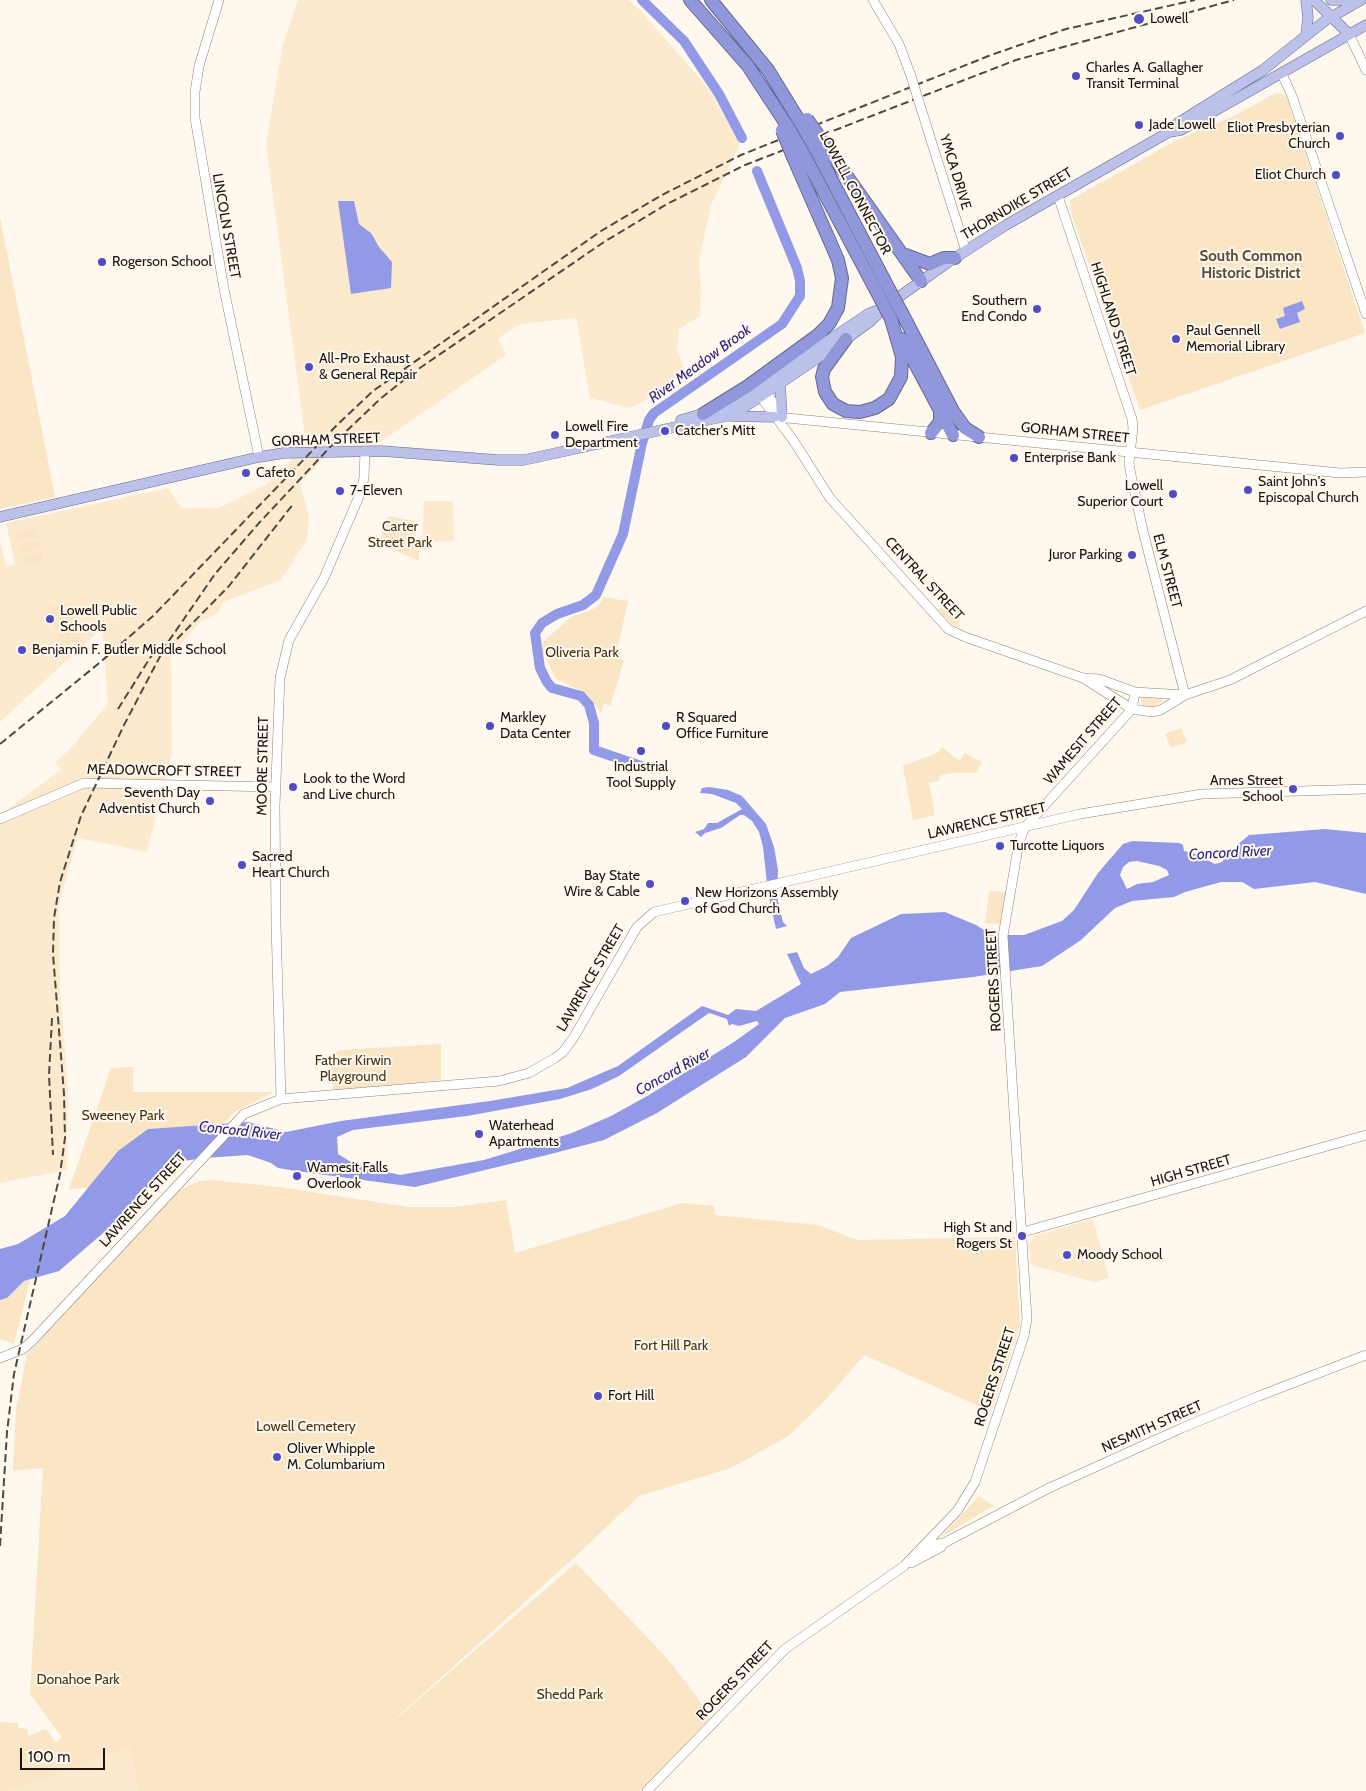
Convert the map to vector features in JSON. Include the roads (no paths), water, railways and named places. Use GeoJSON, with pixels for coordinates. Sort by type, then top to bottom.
{"type":"FeatureCollection","features":[{"type":"Feature","properties":{"kind":"highway"},"geometry":{"type":"LineString","coordinates":[[690,0],[715,27],[769,97],[794,124],[809,151],[842,278],[838,308],[829,324],[818,335],[748,386],[703,414]]}},
{"type":"Feature","properties":{"kind":"highway"},"geometry":{"type":"LineString","coordinates":[[711,0],[782,90],[794,124],[809,151],[901,252],[921,281]]}},
{"type":"Feature","properties":{"kind":"highway","name":"LOWELL CONNECTOR"},"geometry":{"type":"LineString","coordinates":[[809,151],[884,298],[896,316]]}},
{"type":"Feature","properties":{"kind":"highway"},"geometry":{"type":"LineString","coordinates":[[901,252],[915,260],[930,264],[944,258],[960,255]]}},
{"type":"Feature","properties":{"kind":"highway"},"geometry":{"type":"LineString","coordinates":[[846,340],[824,369],[822,377],[825,392],[833,404],[846,411],[860,412],[875,408],[889,399],[901,377],[902,357],[896,316]]}},
{"type":"Feature","properties":{"kind":"highway"},"geometry":{"type":"LineString","coordinates":[[896,316],[947,411],[953,435]]}},
{"type":"Feature","properties":{"kind":"highway"},"geometry":{"type":"LineString","coordinates":[[930,433],[947,411]]}},
{"type":"Feature","properties":{"kind":"highway"},"geometry":{"type":"LineString","coordinates":[[947,411],[965,428],[979,437]]}},
{"type":"Feature","properties":{"kind":"main road"},"geometry":{"type":"LineString","coordinates":[[1306,0],[1308,17],[1306,35]]}},
{"type":"Feature","properties":{"kind":"main road"},"geometry":{"type":"LineString","coordinates":[[1314,0],[1349,34]]}},
{"type":"Feature","properties":{"kind":"main road"},"geometry":{"type":"LineString","coordinates":[[1332,0],[1353,0]]}},
{"type":"Feature","properties":{"kind":"main road","name":"THORNDIKE STREET"},"geometry":{"type":"LineString","coordinates":[[726,416],[868,314],[884,298],[921,281],[960,255],[1058,196],[1169,132],[1178,123],[1263,70],[1332,16],[1361,0]]}},
{"type":"Feature","properties":{"kind":"main road","name":"THORNDIKE STREET"},"geometry":{"type":"LineString","coordinates":[[1169,132],[1181,130],[1366,25]]}},
{"type":"Feature","properties":{"kind":"main road","name":"THORNDIKE STREET"},"geometry":{"type":"LineString","coordinates":[[761,391],[780,382],[872,321],[884,298]]}},
{"type":"Feature","properties":{"kind":"main road"},"geometry":{"type":"LineString","coordinates":[[726,416],[778,417],[780,382]]}},
{"type":"Feature","properties":{"kind":"main road","name":"GORHAM STREET"},"geometry":{"type":"LineString","coordinates":[[655,430],[728,406],[761,391]]}},
{"type":"Feature","properties":{"kind":"main road","name":"GORHAM STREET"},"geometry":{"type":"LineString","coordinates":[[0,517],[259,457],[284,453],[365,451],[514,460],[543,457],[637,434],[726,416]]}},
{"type":"Feature","properties":{"kind":"street","name":"LINCOLN STREET"},"geometry":{"type":"LineString","coordinates":[[219,0],[202,57],[195,98],[198,142],[239,367],[259,457]]}},
{"type":"Feature","properties":{"kind":"street","name":"YMCA DRIVE"},"geometry":{"type":"LineString","coordinates":[[873,0],[899,44],[911,76],[960,255]]}},
{"type":"Feature","properties":{"kind":"street"},"geometry":{"type":"LineString","coordinates":[[1349,34],[1366,70]]}},
{"type":"Feature","properties":{"kind":"street"},"geometry":{"type":"LineString","coordinates":[[1282,74],[1292,96],[1366,314]]}},
{"type":"Feature","properties":{"kind":"street","name":"HIGHLAND STREET"},"geometry":{"type":"LineString","coordinates":[[1058,196],[1132,419],[1133,428],[1130,452]]}},
{"type":"Feature","properties":{"kind":"street"},"geometry":{"type":"LineString","coordinates":[[761,391],[778,417]]}},
{"type":"Feature","properties":{"kind":"street","name":"GORHAM STREET"},"geometry":{"type":"LineString","coordinates":[[778,417],[1340,473],[1366,472]]}},
{"type":"Feature","properties":{"kind":"street","name":"CENTRAL STREET"},"geometry":{"type":"LineString","coordinates":[[778,417],[830,498],[948,628],[965,637],[1083,678],[1132,709]]}},
{"type":"Feature","properties":{"kind":"street","name":"MOORE STREET"},"geometry":{"type":"LineString","coordinates":[[281,1099],[276,924],[278,692],[286,647],[324,578],[360,494],[364,478],[365,451]]}},
{"type":"Feature","properties":{"kind":"street","name":"ELM STREET"},"geometry":{"type":"LineString","coordinates":[[1130,452],[1130,476],[1185,695]]}},
{"type":"Feature","properties":{"kind":"street"},"geometry":{"type":"LineString","coordinates":[[1340,473],[1366,479]]}},
{"type":"Feature","properties":{"kind":"street","name":"CENTRAL STREET"},"geometry":{"type":"LineString","coordinates":[[1159,710],[1175,703],[1185,695],[1230,680],[1366,610]]}},
{"type":"Feature","properties":{"kind":"street","name":"CENTRAL STREET"},"geometry":{"type":"LineString","coordinates":[[1083,678],[1099,679],[1135,692],[1185,695]]}},
{"type":"Feature","properties":{"kind":"street","name":"WAMESIT STREET"},"geometry":{"type":"LineString","coordinates":[[1025,826],[1132,709],[1135,692]]}},
{"type":"Feature","properties":{"kind":"street"},"geometry":{"type":"LineString","coordinates":[[1132,709],[1159,710],[1165,702],[1159,694]]}},
{"type":"Feature","properties":{"kind":"street","name":"MEADOWCROFT STREET"},"geometry":{"type":"LineString","coordinates":[[0,819],[67,788],[89,782],[276,787]]}},
{"type":"Feature","properties":{"kind":"street","name":"LAWRENCE STREET"},"geometry":{"type":"LineString","coordinates":[[0,1358],[29,1343],[236,1120],[252,1110],[281,1099],[483,1083],[510,1078],[536,1069],[555,1058],[568,1045],[644,918],[668,908],[1080,814],[1202,794],[1366,789]]}},
{"type":"Feature","properties":{"kind":"street","name":"ROGERS STREET"},"geometry":{"type":"LineString","coordinates":[[647,1791],[785,1649],[904,1566],[957,1511],[971,1491],[1024,1336],[1028,1319],[1004,928],[1020,842],[1025,826]]}},
{"type":"Feature","properties":{"kind":"street","name":"HIGH STREET"},"geometry":{"type":"LineString","coordinates":[[1023,1232],[1366,1135]]}},
{"type":"Feature","properties":{"kind":"street","name":"NESMITH STREET"},"geometry":{"type":"LineString","coordinates":[[924,1546],[933,1546],[955,1537],[1004,1510],[1147,1443],[1259,1396],[1366,1356]]}},
{"type":"Feature","properties":{"kind":"street","name":"NESMITH STREET"},"geometry":{"type":"LineString","coordinates":[[904,1566],[948,1543],[955,1537]]}},
{"type":"Feature","properties":{"kind":"water"},"geometry":{"type":"Polygon","coordinates":[[[338,201],[354,201],[359,224],[371,233],[379,247],[392,262],[391,288],[351,294],[338,201]]]}},
{"type":"Feature","properties":{"kind":"water"},"geometry":{"type":"Polygon","coordinates":[[[1302,301],[1305,309],[1297,313],[1300,322],[1280,329],[1276,319],[1285,316],[1283,308],[1302,301]]]}},
{"type":"Feature","properties":{"kind":"water"},"geometry":{"type":"Polygon","coordinates":[[[709,787],[728,790],[742,796],[766,824],[774,847],[778,870],[777,897],[783,922],[787,926],[776,929],[768,892],[763,847],[759,832],[752,821],[744,815],[740,815],[721,828],[705,833],[701,837],[695,832],[704,829],[708,823],[717,823],[742,809],[736,803],[712,794],[700,793],[702,788],[709,787]]]}},
{"type":"Feature","properties":{"kind":"water","name":"Concord River"},"geometry":{"type":"Polygon","coordinates":[[[1325,829],[1366,833],[1366,894],[1315,882],[1254,889],[1242,882],[1221,882],[1174,897],[1132,901],[1115,908],[1081,940],[1042,966],[973,977],[840,992],[825,1004],[785,1018],[746,1057],[657,1113],[604,1140],[415,1187],[278,1168],[271,1163],[248,1155],[177,1162],[153,1180],[138,1203],[59,1271],[24,1281],[7,1298],[0,1300],[0,1249],[18,1244],[65,1216],[118,1151],[148,1129],[248,1122],[286,1132],[341,1121],[490,1101],[567,1088],[618,1066],[702,1006],[728,1015],[736,1009],[756,1011],[801,984],[787,954],[797,952],[804,968],[811,974],[827,966],[838,957],[851,938],[901,914],[945,912],[976,925],[992,935],[1024,935],[1062,921],[1074,910],[1098,873],[1123,844],[1132,841],[1179,843],[1183,845],[1184,851],[1193,853],[1215,864],[1222,862],[1249,835],[1325,829]],[[1137,861],[1129,862],[1123,867],[1120,875],[1127,889],[1137,884],[1153,882],[1169,875],[1167,870],[1159,866],[1137,861]],[[709,1013],[619,1076],[592,1089],[560,1099],[467,1116],[353,1130],[337,1137],[338,1154],[356,1165],[400,1175],[484,1160],[572,1133],[611,1116],[649,1095],[734,1042],[759,1024],[757,1021],[739,1026],[732,1024],[729,1026],[727,1019],[709,1013]]]}},
{"type":"Feature","properties":{"kind":"waterway","name":"River Meadow Brook"},"geometry":{"type":"LineString","coordinates":[[642,0],[684,41],[719,94],[742,138]]}},
{"type":"Feature","properties":{"kind":"waterway","name":"River Meadow Brook"},"geometry":{"type":"LineString","coordinates":[[641,766],[594,750],[594,723],[589,705],[581,696],[552,688],[547,682],[540,668],[535,633],[542,623],[557,614],[583,605],[596,595],[623,534],[642,443],[649,420],[654,413],[782,324],[800,296],[800,281],[797,268],[757,171]]}},
{"type":"Feature","properties":{"kind":"railway"},"geometry":{"type":"LineString","coordinates":[[0,744],[98,664],[153,616],[336,426],[373,391],[601,231],[662,195],[741,155],[991,55],[1066,29],[1195,0]]}},
{"type":"Feature","properties":{"kind":"railway"},"geometry":{"type":"LineString","coordinates":[[0,1546],[7,1432],[14,1374],[60,1174],[65,1138],[64,1094],[53,954],[54,918],[60,882],[81,816],[124,725],[166,645],[215,574],[259,523],[333,444],[380,399],[414,372],[604,242],[667,204],[745,165],[1016,60],[1234,0]]}},
{"type":"Feature","properties":{"kind":"railway"},"geometry":{"type":"LineString","coordinates":[[177,639],[229,586],[294,503]]}},
{"type":"Feature","properties":{"kind":"railway"},"geometry":{"type":"LineString","coordinates":[[118,709],[155,650]]}},
{"type":"Feature","properties":{"kind":"railway"},"geometry":{"type":"LineString","coordinates":[[52,1018],[49,1075],[53,1155]]}},
{"type":"Feature","properties":{"kind":"place","name":"Lowell"},"geometry":{"type":"Point","coordinates":[1139,19]}},
{"type":"Feature","properties":{"kind":"place","name":"Charles A. Gallagher Transit Terminal"},"geometry":{"type":"Point","coordinates":[1076,76]}},
{"type":"Feature","properties":{"kind":"place","name":"Jade Lowell"},"geometry":{"type":"Point","coordinates":[1139,125]}},
{"type":"Feature","properties":{"kind":"place","name":"Eliot Presbyterian Church"},"geometry":{"type":"Point","coordinates":[1340,136]}},
{"type":"Feature","properties":{"kind":"place","name":"Eliot Church"},"geometry":{"type":"Point","coordinates":[1336,175]}},
{"type":"Feature","properties":{"kind":"place","name":"Rogerson School"},"geometry":{"type":"Point","coordinates":[102,262]}},
{"type":"Feature","properties":{"kind":"place","name":"Southern End Condo"},"geometry":{"type":"Point","coordinates":[1037,309]}},
{"type":"Feature","properties":{"kind":"place","name":"Paul Gennell Memorial Library"},"geometry":{"type":"Point","coordinates":[1176,339]}},
{"type":"Feature","properties":{"kind":"place","name":"All-Pro Exhaust & General Repair"},"geometry":{"type":"Point","coordinates":[309,367]}},
{"type":"Feature","properties":{"kind":"place","name":"Catcher's Mitt"},"geometry":{"type":"Point","coordinates":[665,431]}},
{"type":"Feature","properties":{"kind":"place","name":"Lowell Fire Department"},"geometry":{"type":"Point","coordinates":[555,435]}},
{"type":"Feature","properties":{"kind":"place","name":"Enterprise Bank"},"geometry":{"type":"Point","coordinates":[1014,458]}},
{"type":"Feature","properties":{"kind":"place","name":"Cafeto"},"geometry":{"type":"Point","coordinates":[246,473]}},
{"type":"Feature","properties":{"kind":"place","name":"Saint John's Episcopal Church"},"geometry":{"type":"Point","coordinates":[1248,490]}},
{"type":"Feature","properties":{"kind":"place","name":"7-Eleven"},"geometry":{"type":"Point","coordinates":[340,491]}},
{"type":"Feature","properties":{"kind":"place","name":"Lowell Superior Court"},"geometry":{"type":"Point","coordinates":[1173,494]}},
{"type":"Feature","properties":{"kind":"place","name":"Juror Parking"},"geometry":{"type":"Point","coordinates":[1132,555]}},
{"type":"Feature","properties":{"kind":"place","name":"Lowell Public Schools"},"geometry":{"type":"Point","coordinates":[50,619]}},
{"type":"Feature","properties":{"kind":"place","name":"Benjamin F. Butler Middle School"},"geometry":{"type":"Point","coordinates":[22,650]}},
{"type":"Feature","properties":{"kind":"place","name":"Markley Data Center"},"geometry":{"type":"Point","coordinates":[490,726]}},
{"type":"Feature","properties":{"kind":"place","name":"R Squared Office Furniture"},"geometry":{"type":"Point","coordinates":[666,726]}},
{"type":"Feature","properties":{"kind":"place","name":"Industrial Tool Supply"},"geometry":{"type":"Point","coordinates":[641,751]}},
{"type":"Feature","properties":{"kind":"place","name":"Look to the Word and Live church"},"geometry":{"type":"Point","coordinates":[293,787]}},
{"type":"Feature","properties":{"kind":"place","name":"Ames Street School"},"geometry":{"type":"Point","coordinates":[1293,789]}},
{"type":"Feature","properties":{"kind":"place","name":"Seventh Day Adventist Church"},"geometry":{"type":"Point","coordinates":[210,801]}},
{"type":"Feature","properties":{"kind":"place","name":"Turcotte Liquors"},"geometry":{"type":"Point","coordinates":[1000,846]}},
{"type":"Feature","properties":{"kind":"place","name":"Sacred Heart Church"},"geometry":{"type":"Point","coordinates":[242,865]}},
{"type":"Feature","properties":{"kind":"place","name":"Bay State Wire & Cable"},"geometry":{"type":"Point","coordinates":[650,884]}},
{"type":"Feature","properties":{"kind":"place","name":"New Horizons Assembly of God Church"},"geometry":{"type":"Point","coordinates":[685,901]}},
{"type":"Feature","properties":{"kind":"place","name":"Waterhead Apartments"},"geometry":{"type":"Point","coordinates":[479,1134]}},
{"type":"Feature","properties":{"kind":"place","name":"Wamesit Falls Overlook"},"geometry":{"type":"Point","coordinates":[297,1176]}},
{"type":"Feature","properties":{"kind":"place","name":"High St and Rogers St"},"geometry":{"type":"Point","coordinates":[1022,1236]}},
{"type":"Feature","properties":{"kind":"place","name":"Moody School"},"geometry":{"type":"Point","coordinates":[1067,1255]}},
{"type":"Feature","properties":{"kind":"place","name":"Fort Hill"},"geometry":{"type":"Point","coordinates":[598,1396]}},
{"type":"Feature","properties":{"kind":"place","name":"Oliver Whipple M. Columbarium"},"geometry":{"type":"Point","coordinates":[277,1457]}},
{"type":"Feature","properties":{"kind":"district","name":"South Common Historic District"},"geometry":{"type":"Point","coordinates":[1251,266]}},
{"type":"Feature","properties":{"kind":"park label","name":"Carter Street Park"},"geometry":{"type":"Point","coordinates":[400,536]}},
{"type":"Feature","properties":{"kind":"park label","name":"Oliveria Park"},"geometry":{"type":"Point","coordinates":[582,653]}},
{"type":"Feature","properties":{"kind":"park label","name":"Father Kirwin Playground"},"geometry":{"type":"Point","coordinates":[353,1070]}},
{"type":"Feature","properties":{"kind":"park label","name":"Sweeney Park"},"geometry":{"type":"Point","coordinates":[123,1116]}},
{"type":"Feature","properties":{"kind":"park label","name":"Fort Hill Park"},"geometry":{"type":"Point","coordinates":[671,1346]}},
{"type":"Feature","properties":{"kind":"park label","name":"Lowell Cemetery"},"geometry":{"type":"Point","coordinates":[306,1427]}},
{"type":"Feature","properties":{"kind":"park label","name":"Donahoe Park"},"geometry":{"type":"Point","coordinates":[78,1680]}},
{"type":"Feature","properties":{"kind":"park label","name":"Shedd Park"},"geometry":{"type":"Point","coordinates":[570,1695]}}]}
